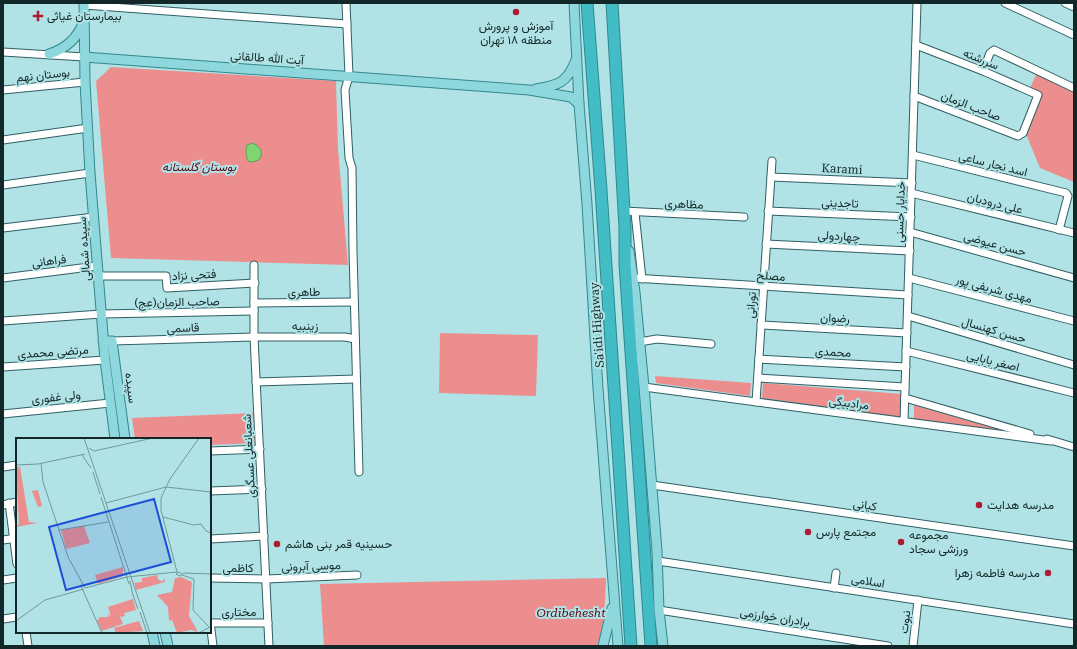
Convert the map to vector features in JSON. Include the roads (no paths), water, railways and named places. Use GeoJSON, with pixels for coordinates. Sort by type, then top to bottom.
{"type":"FeatureCollection","features":[{"type":"Feature","properties":{"kind":"highway","name":"Sa'idi Highway"},"geometry":{"type":"LineString","coordinates":[[587,3],[601,190],[631,646]]}},
{"type":"Feature","properties":{"kind":"highway"},"geometry":{"type":"LineString","coordinates":[[612,3],[625,228],[626,272],[651,646]]}},
{"type":"Feature","properties":{"kind":"main road"},"geometry":{"type":"LineString","coordinates":[[574,3],[579,104],[599,397],[618,646]]}},
{"type":"Feature","properties":{"kind":"main road","name":"سپیده شمالی"},"geometry":{"type":"LineString","coordinates":[[84,4],[84,57],[90,173],[101,314],[108,341],[104,360],[115,438]]}},
{"type":"Feature","properties":{"kind":"main road"},"geometry":{"type":"LineString","coordinates":[[49,54],[60,50],[69,44],[78,34],[84,22]]}},
{"type":"Feature","properties":{"kind":"main road","name":"آیت الله طالقانی"},"geometry":{"type":"LineString","coordinates":[[84,57],[529,90],[571,97],[579,104]]}},
{"type":"Feature","properties":{"kind":"main road","name":"آیت الله طالقانی"},"geometry":{"type":"LineString","coordinates":[[529,90],[548,87],[563,81],[572,71],[577,57]]}},
{"type":"Feature","properties":{"kind":"main road"},"geometry":{"type":"LineString","coordinates":[[625,228],[638,279],[639,342],[652,485],[658,561],[659,610],[663,645]]}},
{"type":"Feature","properties":{"kind":"main road","name":"سپیده"},"geometry":{"type":"LineString","coordinates":[[108,341],[125,438]]}},
{"type":"Feature","properties":{"kind":"main road"},"geometry":{"type":"LineString","coordinates":[[603,646],[614,601]]}},
{"type":"Feature","properties":{"kind":"main road"},"geometry":{"type":"LineString","coordinates":[[152,633],[155,646]]}},
{"type":"Feature","properties":{"kind":"main road"},"geometry":{"type":"LineString","coordinates":[[164,633],[168,646]]}},
{"type":"Feature","properties":{"kind":"street"},"geometry":{"type":"LineString","coordinates":[[346,3],[349,76],[345,90],[349,158],[352,168],[359,472]]}},
{"type":"Feature","properties":{"kind":"street","name":"خدایار حسنی"},"geometry":{"type":"LineString","coordinates":[[904,421],[917,3]]}},
{"type":"Feature","properties":{"kind":"street"},"geometry":{"type":"LineString","coordinates":[[1004,3],[1074,35]]}},
{"type":"Feature","properties":{"kind":"street"},"geometry":{"type":"LineString","coordinates":[[1065,3],[1074,7]]}},
{"type":"Feature","properties":{"kind":"street"},"geometry":{"type":"LineString","coordinates":[[84,4],[347,24]]}},
{"type":"Feature","properties":{"kind":"street","name":"سررشته"},"geometry":{"type":"LineString","coordinates":[[916,45],[983,71],[1038,95],[1023,133],[1020,135]]}},
{"type":"Feature","properties":{"kind":"street"},"geometry":{"type":"LineString","coordinates":[[983,71],[991,51],[994,50],[1074,88]]}},
{"type":"Feature","properties":{"kind":"street","name":"آیت الله طالقانی"},"geometry":{"type":"LineString","coordinates":[[3,52],[84,57]]}},
{"type":"Feature","properties":{"kind":"street","name":"بوستان نهم"},"geometry":{"type":"LineString","coordinates":[[3,90],[85,82]]}},
{"type":"Feature","properties":{"kind":"street","name":"صاحب الزمان"},"geometry":{"type":"LineString","coordinates":[[914,96],[1018,136],[1020,135]]}},
{"type":"Feature","properties":{"kind":"street"},"geometry":{"type":"LineString","coordinates":[[3,140],[88,128]]}},
{"type":"Feature","properties":{"kind":"street","name":"اسد نجار ساعی"},"geometry":{"type":"LineString","coordinates":[[913,154],[1068,195],[1059,230]]}},
{"type":"Feature","properties":{"kind":"street","name":"تورانی"},"geometry":{"type":"LineString","coordinates":[[756,402],[772,161]]}},
{"type":"Feature","properties":{"kind":"street"},"geometry":{"type":"LineString","coordinates":[[3,185],[90,173]]}},
{"type":"Feature","properties":{"kind":"street","name":"Karami"},"geometry":{"type":"LineString","coordinates":[[771,177],[912,183]]}},
{"type":"Feature","properties":{"kind":"street","name":"علی درودیان"},"geometry":{"type":"LineString","coordinates":[[911,193],[1074,233]]}},
{"type":"Feature","properties":{"kind":"street","name":"مظاهری"},"geometry":{"type":"LineString","coordinates":[[623,211],[635,213],[744,217]]}},
{"type":"Feature","properties":{"kind":"street","name":"تاجدینی"},"geometry":{"type":"LineString","coordinates":[[768,211],[911,217]]}},
{"type":"Feature","properties":{"kind":"street"},"geometry":{"type":"LineString","coordinates":[[635,213],[638,279]]}},
{"type":"Feature","properties":{"kind":"street"},"geometry":{"type":"LineString","coordinates":[[3,228],[94,217]]}},
{"type":"Feature","properties":{"kind":"street","name":"حسن عیوضی"},"geometry":{"type":"LineString","coordinates":[[910,232],[1074,278]]}},
{"type":"Feature","properties":{"kind":"street","name":"چهاردولی"},"geometry":{"type":"LineString","coordinates":[[766,244],[910,251]]}},
{"type":"Feature","properties":{"kind":"street","name":"شعبانعلی عسگری"},"geometry":{"type":"LineString","coordinates":[[254,265],[254,337],[267,579],[269,646]]}},
{"type":"Feature","properties":{"kind":"street","name":"فراهانی"},"geometry":{"type":"LineString","coordinates":[[3,278],[97,266]]}},
{"type":"Feature","properties":{"kind":"street","name":"فتحی نزاد"},"geometry":{"type":"LineString","coordinates":[[98,276],[166,276],[167,288],[255,283]]}},
{"type":"Feature","properties":{"kind":"street","name":"مهدی شریفی پور"},"geometry":{"type":"LineString","coordinates":[[909,278],[1074,321]]}},
{"type":"Feature","properties":{"kind":"street","name":"مصلح"},"geometry":{"type":"LineString","coordinates":[[638,279],[908,295]]}},
{"type":"Feature","properties":{"kind":"street","name":"طاهری"},"geometry":{"type":"LineString","coordinates":[[254,303],[354,302]]}},
{"type":"Feature","properties":{"kind":"street","name":"صاحب الزمان(عج)"},"geometry":{"type":"LineString","coordinates":[[3,321],[101,314],[254,311]]}},
{"type":"Feature","properties":{"kind":"street","name":"حسن کهنسال"},"geometry":{"type":"LineString","coordinates":[[908,316],[1074,365]]}},
{"type":"Feature","properties":{"kind":"street","name":"رضوان"},"geometry":{"type":"LineString","coordinates":[[761,325],[907,334]]}},
{"type":"Feature","properties":{"kind":"street","name":"زینبیه"},"geometry":{"type":"LineString","coordinates":[[254,337],[345,337],[355,339]]}},
{"type":"Feature","properties":{"kind":"street","name":"قاسمی"},"geometry":{"type":"LineString","coordinates":[[108,341],[254,337]]}},
{"type":"Feature","properties":{"kind":"street"},"geometry":{"type":"LineString","coordinates":[[639,342],[657,339],[711,344]]}},
{"type":"Feature","properties":{"kind":"street","name":"اصغر بابایی"},"geometry":{"type":"LineString","coordinates":[[906,351],[1074,393]]}},
{"type":"Feature","properties":{"kind":"street","name":"محمدی"},"geometry":{"type":"LineString","coordinates":[[759,359],[906,367]]}},
{"type":"Feature","properties":{"kind":"street","name":"مرتضی محمدی"},"geometry":{"type":"LineString","coordinates":[[3,367],[104,360]]}},
{"type":"Feature","properties":{"kind":"street","name":"مرادبیگی"},"geometry":{"type":"LineString","coordinates":[[758,378],[905,387]]}},
{"type":"Feature","properties":{"kind":"street"},"geometry":{"type":"LineString","coordinates":[[256,382],[356,379]]}},
{"type":"Feature","properties":{"kind":"street","name":"مرادبیگی"},"geometry":{"type":"LineString","coordinates":[[644,387],[1051,440]]}},
{"type":"Feature","properties":{"kind":"street","name":"مرادبیگی"},"geometry":{"type":"LineString","coordinates":[[905,398],[1074,447]]}},
{"type":"Feature","properties":{"kind":"street","name":"ولی غفوری"},"geometry":{"type":"LineString","coordinates":[[3,414],[110,403]]}},
{"type":"Feature","properties":{"kind":"street"},"geometry":{"type":"LineString","coordinates":[[211,450],[260,449]]}},
{"type":"Feature","properties":{"kind":"street"},"geometry":{"type":"LineString","coordinates":[[3,467],[16,466]]}},
{"type":"Feature","properties":{"kind":"street","name":"کیانی"},"geometry":{"type":"LineString","coordinates":[[652,485],[1074,546]]}},
{"type":"Feature","properties":{"kind":"street"},"geometry":{"type":"LineString","coordinates":[[211,491],[262,489]]}},
{"type":"Feature","properties":{"kind":"street"},"geometry":{"type":"LineString","coordinates":[[16,502],[6,504],[15,538],[16,551]]}},
{"type":"Feature","properties":{"kind":"street"},"geometry":{"type":"LineString","coordinates":[[211,539],[264,536]]}},
{"type":"Feature","properties":{"kind":"street"},"geometry":{"type":"LineString","coordinates":[[3,540],[15,538]]}},
{"type":"Feature","properties":{"kind":"street","name":"اسلامی"},"geometry":{"type":"LineString","coordinates":[[658,561],[1074,624]]}},
{"type":"Feature","properties":{"kind":"street"},"geometry":{"type":"LineString","coordinates":[[834,588],[836,572]]}},
{"type":"Feature","properties":{"kind":"street","name":"موسی آبرونی"},"geometry":{"type":"LineString","coordinates":[[267,579],[357,576]]}},
{"type":"Feature","properties":{"kind":"street"},"geometry":{"type":"LineString","coordinates":[[3,580],[16,578]]}},
{"type":"Feature","properties":{"kind":"street","name":"کاظمی"},"geometry":{"type":"LineString","coordinates":[[211,578],[267,579]]}},
{"type":"Feature","properties":{"kind":"street","name":"نبوت"},"geometry":{"type":"LineString","coordinates":[[913,646],[918,600]]}},
{"type":"Feature","properties":{"kind":"street","name":"برادران خوارزمی"},"geometry":{"type":"LineString","coordinates":[[659,610],[888,646]]}},
{"type":"Feature","properties":{"kind":"street"},"geometry":{"type":"LineString","coordinates":[[3,619],[16,617]]}},
{"type":"Feature","properties":{"kind":"street","name":"مختاری"},"geometry":{"type":"LineString","coordinates":[[211,622],[268,623]]}},
{"type":"Feature","properties":{"kind":"street"},"geometry":{"type":"LineString","coordinates":[[211,630],[213,646]]}},
{"type":"Feature","properties":{"kind":"street"},"geometry":{"type":"LineString","coordinates":[[26,633],[28,646]]}},
{"type":"Feature","properties":{"kind":"place","name":"آموزش و پرورش منطقه ۱۸ تهران"},"geometry":{"type":"Point","coordinates":[516,12]}},
{"type":"Feature","properties":{"kind":"place","name":"بیمارستان غیاثی"},"geometry":{"type":"Point","coordinates":[38,16]}},
{"type":"Feature","properties":{"kind":"place","name":"مدرسه هدایت"},"geometry":{"type":"Point","coordinates":[979,505]}},
{"type":"Feature","properties":{"kind":"place","name":"مجتمع پارس"},"geometry":{"type":"Point","coordinates":[808,532]}},
{"type":"Feature","properties":{"kind":"place","name":"مجموعه ورزشی سجاد"},"geometry":{"type":"Point","coordinates":[901,542]}},
{"type":"Feature","properties":{"kind":"place","name":"حسینیه قمر بنی هاشم"},"geometry":{"type":"Point","coordinates":[277,544]}},
{"type":"Feature","properties":{"kind":"place","name":"مدرسه فاطمه زهرا"},"geometry":{"type":"Point","coordinates":[1048,573]}},
{"type":"Feature","properties":{"kind":"park label","name":"بوستان گلستانه"},"geometry":{"type":"Point","coordinates":[199,167]}},
{"type":"Feature","properties":{"kind":"park label","name":"Ordibehesht"},"geometry":{"type":"Point","coordinates":[571,613]}}]}
